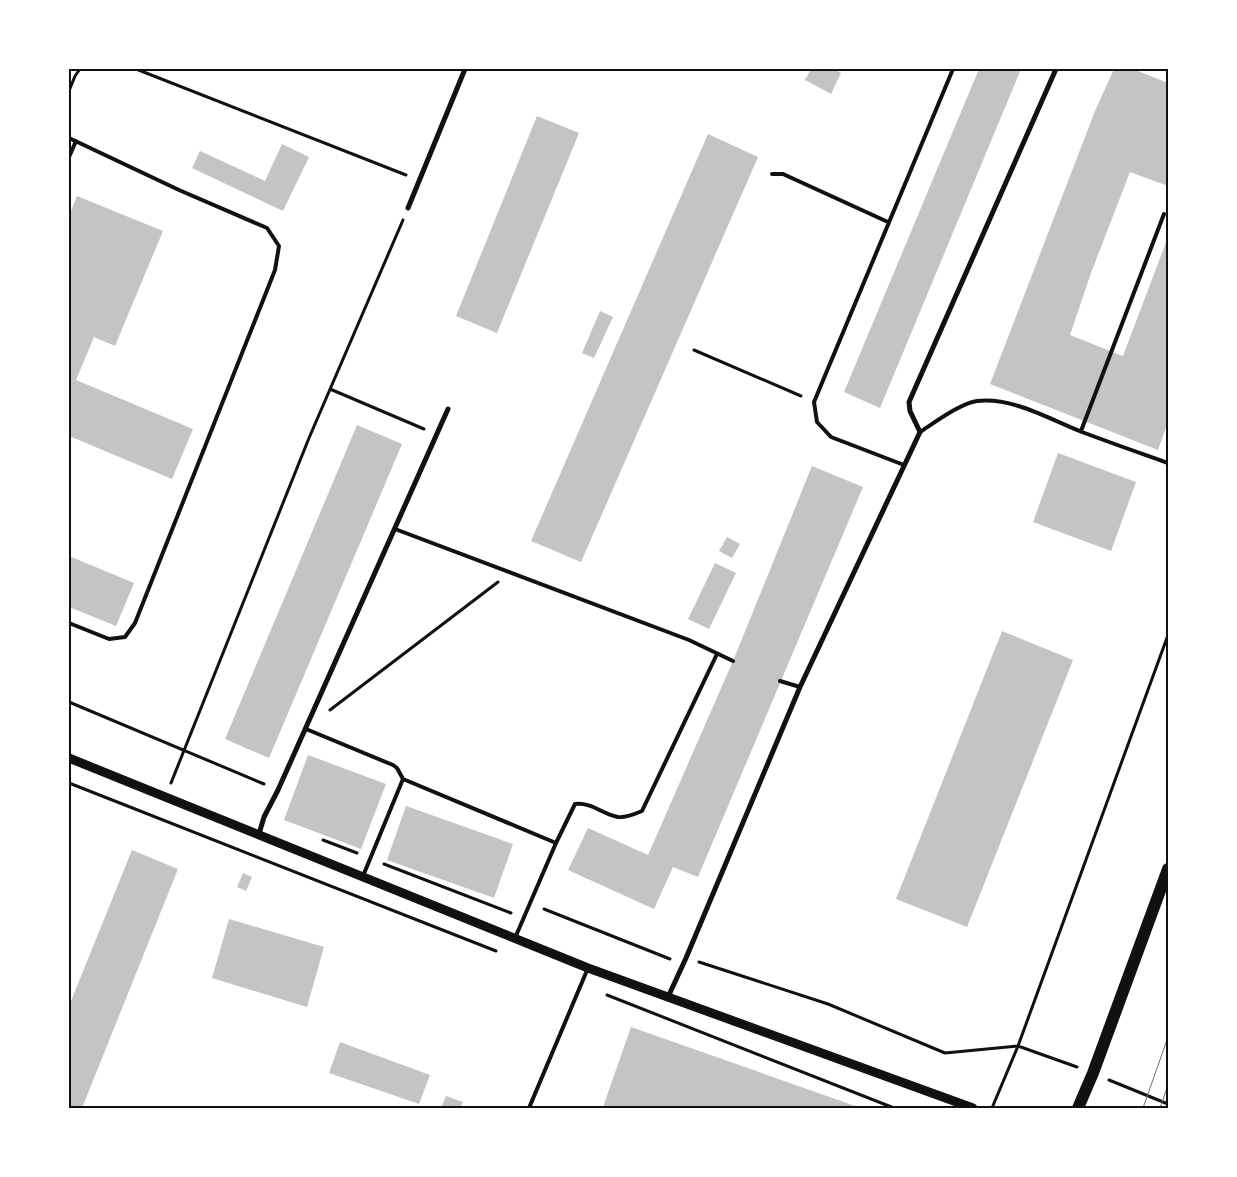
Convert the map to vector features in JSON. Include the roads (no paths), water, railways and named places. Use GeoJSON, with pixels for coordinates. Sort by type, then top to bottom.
{"type":"FeatureCollection","features":[{"type":"Feature","properties":{"kind":"main road"},"geometry":{"type":"LineString","coordinates":[[1078,1108],[1168,869]]}},
{"type":"Feature","properties":{"kind":"street"},"geometry":{"type":"LineString","coordinates":[[408,208],[465,69]]}},
{"type":"Feature","properties":{"kind":"street"},"geometry":{"type":"LineString","coordinates":[[668,998],[800,688],[920,432],[910,411],[909,402],[1056,69]]}},
{"type":"Feature","properties":{"kind":"street"},"geometry":{"type":"LineString","coordinates":[[259,834],[264,817],[306,729],[448,409]]}},
{"type":"Feature","properties":{"kind":"street"},"geometry":{"type":"LineString","coordinates":[[69,758],[588,968],[972,1108]]}},
{"type":"Feature","properties":{"kind":"lane"},"geometry":{"type":"LineString","coordinates":[[904,465],[831,437],[817,422],[814,402],[953,69]]}},
{"type":"Feature","properties":{"kind":"lane"},"geometry":{"type":"LineString","coordinates":[[69,138],[178,190],[267,228],[279,246],[275,270],[135,623],[125,636],[109,639],[69,622]]}},
{"type":"Feature","properties":{"kind":"lane"},"geometry":{"type":"LineString","coordinates":[[69,157],[76,141]]}},
{"type":"Feature","properties":{"kind":"lane"},"geometry":{"type":"LineString","coordinates":[[772,174],[783,174],[888,222]]}},
{"type":"Feature","properties":{"kind":"lane"},"geometry":{"type":"LineString","coordinates":[[1081,431],[1164,214]]}},
{"type":"Feature","properties":{"kind":"lane"},"geometry":{"type":"LineString","coordinates":[[920,432],[966,404],[977,401],[999,401],[1021,407],[1168,463]]}},
{"type":"Feature","properties":{"kind":"lane"},"geometry":{"type":"LineString","coordinates":[[395,529],[689,640],[733,661]]}},
{"type":"Feature","properties":{"kind":"lane"},"geometry":{"type":"LineString","coordinates":[[515,938],[575,804],[585,803],[619,817],[631,816],[642,811],[717,654]]}},
{"type":"Feature","properties":{"kind":"lane"},"geometry":{"type":"LineString","coordinates":[[780,681],[800,688]]}},
{"type":"Feature","properties":{"kind":"lane"},"geometry":{"type":"LineString","coordinates":[[306,729],[393,765],[404,779],[556,843]]}},
{"type":"Feature","properties":{"kind":"lane"},"geometry":{"type":"LineString","coordinates":[[362,876],[404,779]]}},
{"type":"Feature","properties":{"kind":"lane"},"geometry":{"type":"LineString","coordinates":[[529,1108],[588,968]]}},
{"type":"Feature","properties":{"kind":"tram line"},"geometry":{"type":"LineString","coordinates":[[1143,1108],[1168,1037]]}},
{"type":"Feature","properties":{"kind":"tram line"},"geometry":{"type":"LineString","coordinates":[[1160,1108],[1168,1085]]}}]}
